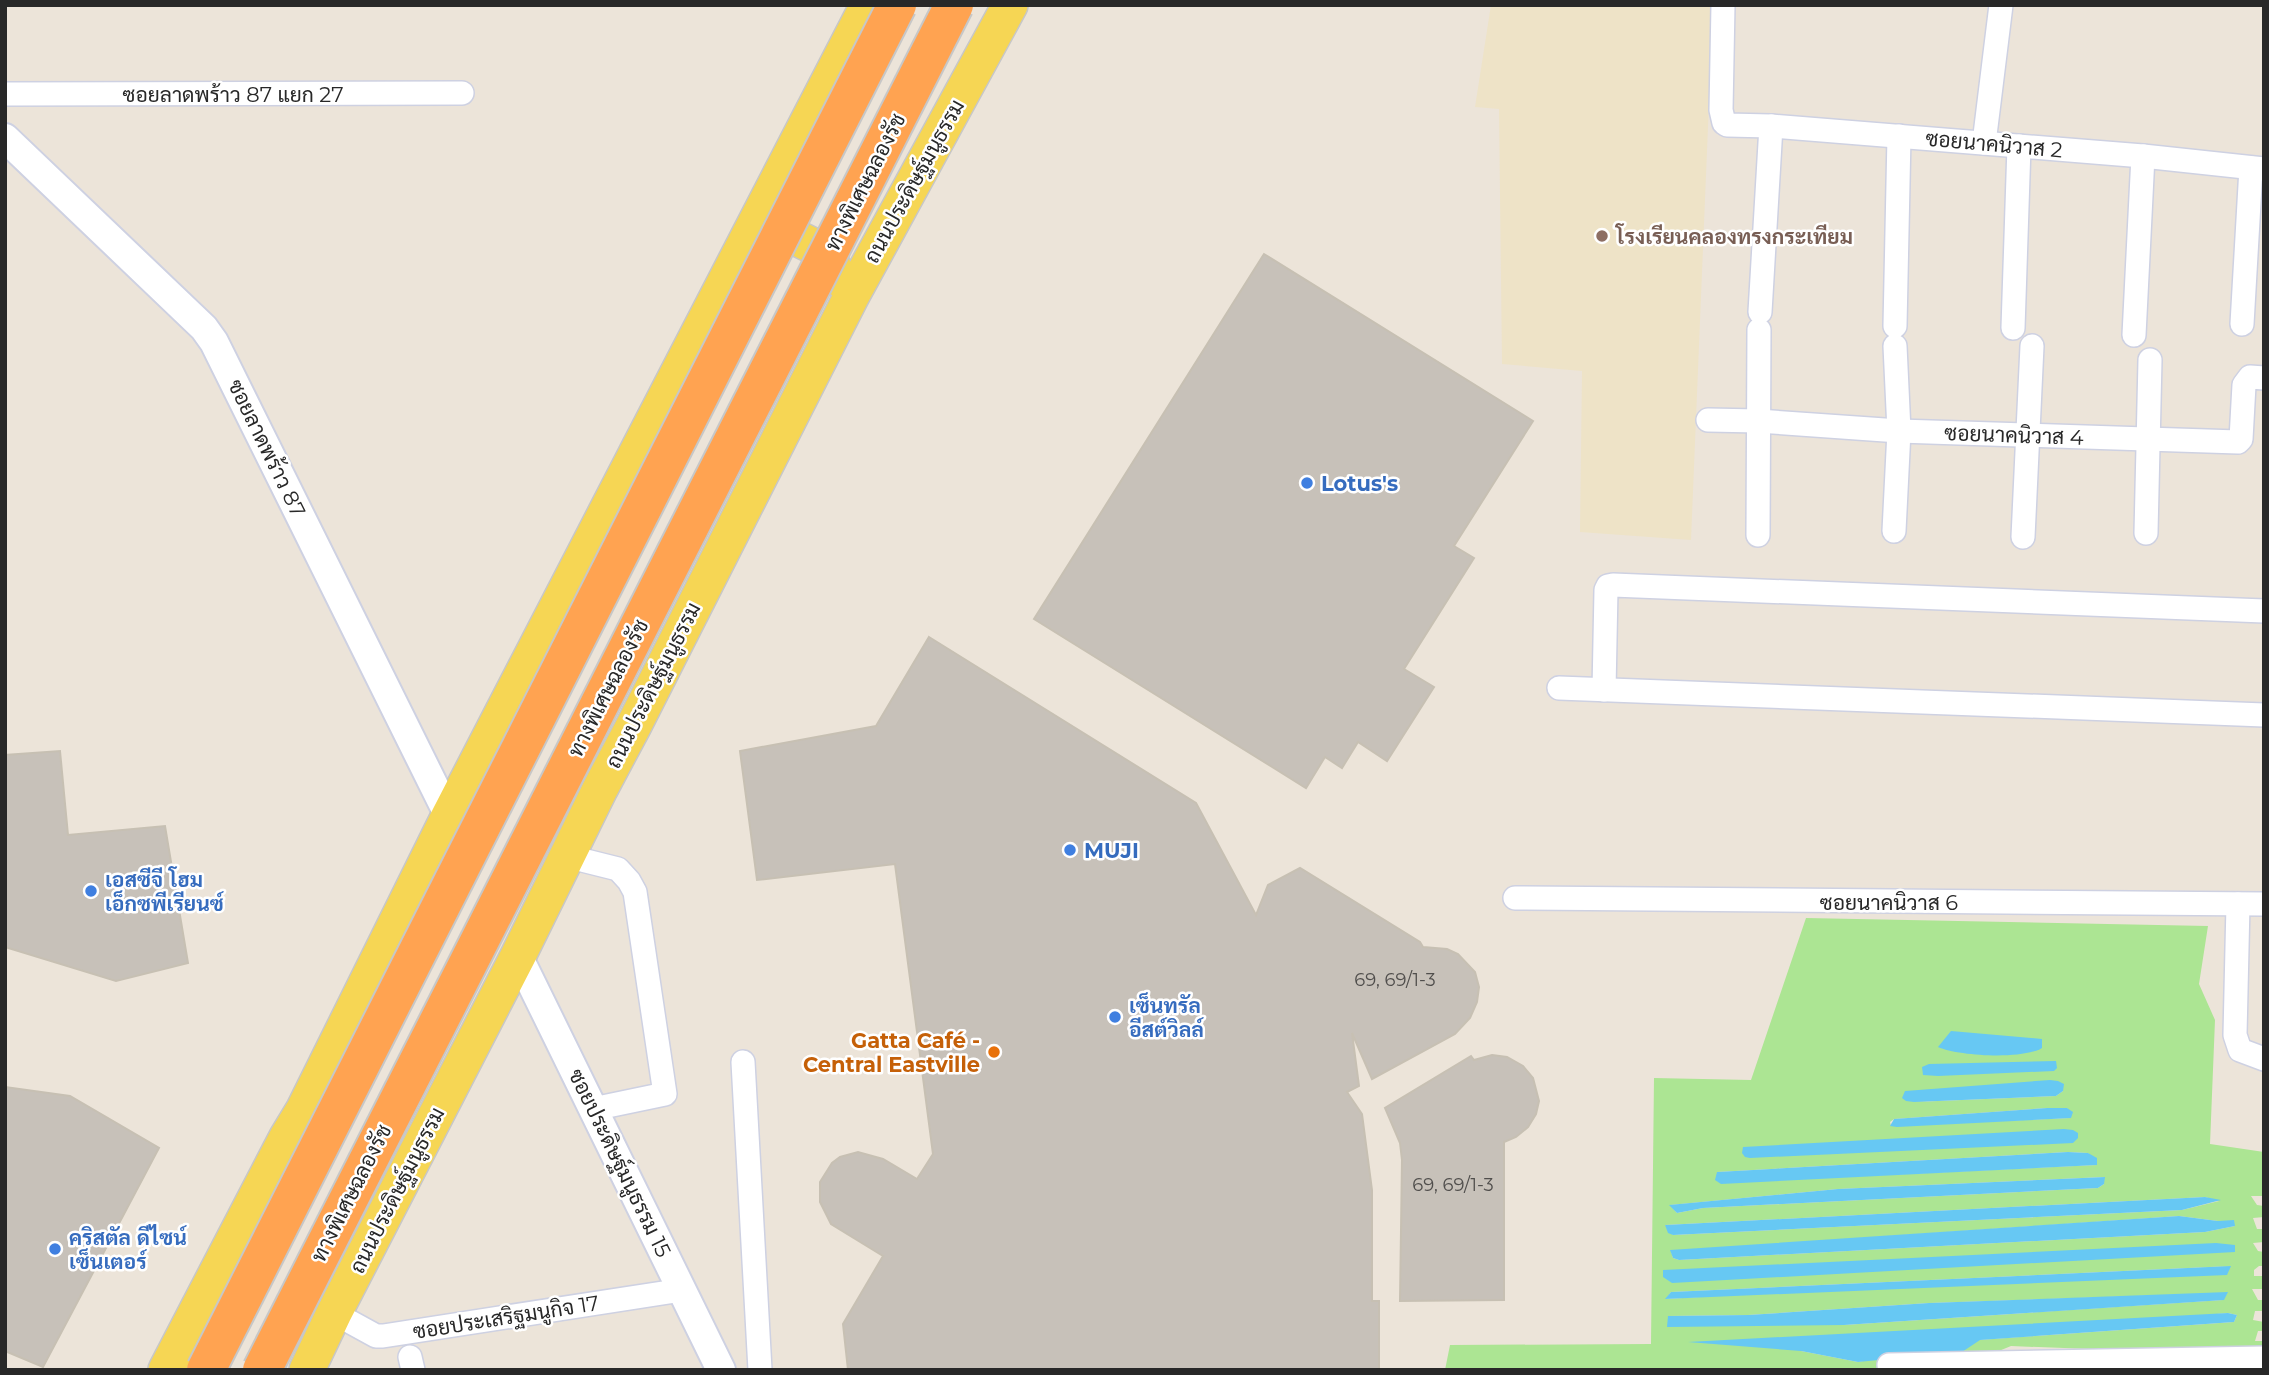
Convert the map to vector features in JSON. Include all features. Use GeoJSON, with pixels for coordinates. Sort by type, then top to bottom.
{"type":"FeatureCollection","features":[{"type":"Feature","properties":{"kind":"highway"},"geometry":{"type":"LineString","coordinates":[[206,1370],[897,5]]}},
{"type":"Feature","properties":{"kind":"highway","name":"ทางพิเศษฉลองรัช"},"geometry":{"type":"LineString","coordinates":[[262,1370],[954,5]]}},
{"type":"Feature","properties":{"kind":"main road"},"geometry":{"type":"LineString","coordinates":[[166,1370],[310,1097],[449,816],[869,5]]}},
{"type":"Feature","properties":{"kind":"main road","name":"ถนนประดิษฐ์มนูธรรม"},"geometry":{"type":"LineString","coordinates":[[307,1370],[851,296],[1010,5]]}},
{"type":"Feature","properties":{"kind":"main road"},"geometry":{"type":"LineString","coordinates":[[779,176],[785,193],[804,220],[826,230],[851,233],[870,229],[893,219]]}},
{"type":"Feature","properties":{"kind":"main road"},"geometry":{"type":"LineString","coordinates":[[740,251],[768,233],[789,234],[811,245],[831,263],[851,296]]}},
{"type":"Feature","properties":{"kind":"street","name":"ซอยนาคนิวาส 2"},"geometry":{"type":"LineString","coordinates":[[1723,5],[1721,110],[1724,123],[2143,156],[2257,168]]}},
{"type":"Feature","properties":{"kind":"street"},"geometry":{"type":"LineString","coordinates":[[1984,143],[2001,5]]}},
{"type":"Feature","properties":{"kind":"street","name":"ซอยลาดพร้าว 87 แยก 27"},"geometry":{"type":"LineString","coordinates":[[5,94],[462,93]]}},
{"type":"Feature","properties":{"kind":"street"},"geometry":{"type":"LineString","coordinates":[[1758,535],[1760,321],[1771,125]]}},
{"type":"Feature","properties":{"kind":"street"},"geometry":{"type":"LineString","coordinates":[[1894,531],[1899,430],[1895,336],[1899,136]]}},
{"type":"Feature","properties":{"kind":"street","name":"ซอยลาดพร้าว 87"},"geometry":{"type":"LineString","coordinates":[[5,138],[210,335],[449,816]]}},
{"type":"Feature","properties":{"kind":"street"},"geometry":{"type":"LineString","coordinates":[[2013,328],[2019,146]]}},
{"type":"Feature","properties":{"kind":"street"},"geometry":{"type":"LineString","coordinates":[[2134,335],[2143,156]]}},
{"type":"Feature","properties":{"kind":"street"},"geometry":{"type":"LineString","coordinates":[[2242,324],[2257,168]]}},
{"type":"Feature","properties":{"kind":"street"},"geometry":{"type":"LineString","coordinates":[[2023,537],[2032,346]]}},
{"type":"Feature","properties":{"kind":"street"},"geometry":{"type":"LineString","coordinates":[[2146,533],[2150,360]]}},
{"type":"Feature","properties":{"kind":"street","name":"ซอยนาคนิวาส 4"},"geometry":{"type":"LineString","coordinates":[[1708,420],[2239,442],[2244,385],[2250,377],[2264,378]]}},
{"type":"Feature","properties":{"kind":"street"},"geometry":{"type":"LineString","coordinates":[[1604,690],[1606,590],[1613,585],[2264,611]]}},
{"type":"Feature","properties":{"kind":"street"},"geometry":{"type":"LineString","coordinates":[[1559,688],[2264,715]]}},
{"type":"Feature","properties":{"kind":"street"},"geometry":{"type":"LineString","coordinates":[[566,856],[618,869],[635,892],[665,1094],[593,1109]]}},
{"type":"Feature","properties":{"kind":"street","name":"ซอยนาคนิวาส 6"},"geometry":{"type":"LineString","coordinates":[[1515,898],[2264,904]]}},
{"type":"Feature","properties":{"kind":"street"},"geometry":{"type":"LineString","coordinates":[[2238,904],[2235,1035],[2240,1050],[2264,1059]]}},
{"type":"Feature","properties":{"kind":"street","name":"ซอยประดิษฐ์มนูธรรม 15"},"geometry":{"type":"LineString","coordinates":[[518,956],[721,1370]]}},
{"type":"Feature","properties":{"kind":"street"},"geometry":{"type":"LineString","coordinates":[[743,1062],[760,1370]]}},
{"type":"Feature","properties":{"kind":"street","name":"ซอยประเสริฐมนูกิจ 17"},"geometry":{"type":"LineString","coordinates":[[334,1313],[376,1336],[383,1336],[682,1290]]}},
{"type":"Feature","properties":{"kind":"street"},"geometry":{"type":"LineString","coordinates":[[1889,1365],[2264,1358]]}},
{"type":"Feature","properties":{"kind":"shaded area","name":"โรงเรียนคลองทรงกระเทียม"},"geometry":{"type":"Polygon","coordinates":[[[1491,5],[1713,5],[1691,540],[1580,532],[1582,371],[1502,364],[1499,109],[1475,107],[1491,5]]]}},
{"type":"Feature","properties":{"kind":"green space"},"geometry":{"type":"Polygon","coordinates":[[[1806,918],[2208,926],[2199,984],[2215,1020],[2210,1144],[2264,1152],[2264,1196],[2251,1196],[2257,1205],[2264,1206],[2264,1217],[2253,1218],[2257,1229],[2264,1229],[2264,1242],[2253,1243],[2258,1251],[2264,1252],[2264,1266],[2254,1270],[2254,1276],[2264,1276],[2264,1289],[2252,1289],[2258,1300],[2264,1300],[2264,1311],[2255,1311],[2253,1320],[2264,1322],[2264,1331],[2258,1331],[2255,1341],[2264,1341],[2264,1353],[2220,1354],[2011,1346],[1965,1365],[1938,1370],[1445,1370],[1450,1345],[1651,1344],[1654,1078],[1751,1080],[1806,918]],[[2063,1091],[1914,1102],[2056,1096],[2063,1091]],[[2047,1108],[1894,1119],[1890,1122],[1891,1126],[2070,1118],[2067,1108],[2047,1108]],[[2068,1152],[1717,1172],[1733,1182],[2097,1165],[2088,1153],[2068,1152]],[[2104,1177],[1838,1189],[1670,1205],[1677,1213],[1703,1208],[2098,1188],[2104,1184],[2104,1177]],[[2205,1197],[1665,1225],[1673,1235],[2182,1210],[2219,1201],[2205,1197]],[[2179,1216],[1671,1251],[1673,1258],[1679,1260],[2205,1232],[2235,1226],[2179,1216]],[[2231,1266],[1671,1292],[1666,1299],[2231,1266]],[[2227,1293],[1929,1303],[1748,1315],[1668,1316],[1844,1325],[2223,1300],[2227,1293]],[[2228,1313],[1801,1351],[1858,1362],[1979,1340],[2234,1322],[2237,1315],[2228,1313]]]}},
{"type":"Feature","properties":{"kind":"water"},"geometry":{"type":"Polygon","coordinates":[[[1951,1031],[2042,1039],[2042,1048],[2020,1054],[1990,1055],[1960,1053],[1938,1047],[1951,1031]]]}},
{"type":"Feature","properties":{"kind":"water"},"geometry":{"type":"Polygon","coordinates":[[[2056,1061],[2057,1068],[2054,1071],[1938,1076],[1923,1075],[1922,1067],[1929,1064],[2056,1061]]]}},
{"type":"Feature","properties":{"kind":"water"},"geometry":{"type":"Polygon","coordinates":[[[2050,1080],[2064,1084],[2063,1091],[2056,1096],[1914,1102],[1902,1098],[1905,1091],[2050,1080]]]}},
{"type":"Feature","properties":{"kind":"water"},"geometry":{"type":"Polygon","coordinates":[[[2067,1108],[2073,1112],[2071,1118],[1890,1126],[1894,1119],[2067,1108]]]}},
{"type":"Feature","properties":{"kind":"water"},"geometry":{"type":"Polygon","coordinates":[[[2064,1129],[2078,1133],[2078,1138],[2073,1143],[1750,1158],[1742,1153],[1743,1147],[2064,1129]]]}},
{"type":"Feature","properties":{"kind":"water"},"geometry":{"type":"Polygon","coordinates":[[[2088,1153],[2097,1158],[2097,1165],[1721,1184],[1715,1180],[1717,1172],[2088,1153]]]}},
{"type":"Feature","properties":{"kind":"water"},"geometry":{"type":"Polygon","coordinates":[[[2105,1177],[2104,1184],[2098,1188],[1703,1208],[1677,1213],[1669,1205],[1838,1189],[2105,1177]]]}},
{"type":"Feature","properties":{"kind":"water"},"geometry":{"type":"Polygon","coordinates":[[[2205,1197],[2221,1200],[2182,1210],[1673,1235],[1668,1233],[1665,1225],[2205,1197]]]}},
{"type":"Feature","properties":{"kind":"water"},"geometry":{"type":"Polygon","coordinates":[[[2179,1216],[2218,1221],[2234,1220],[2235,1226],[2205,1232],[1679,1260],[1673,1258],[1670,1250],[2179,1216]]]}},
{"type":"Feature","properties":{"kind":"water"},"geometry":{"type":"Polygon","coordinates":[[[2216,1243],[2235,1245],[2235,1252],[1672,1283],[1663,1277],[1663,1270],[2216,1243]]]}},
{"type":"Feature","properties":{"kind":"water"},"geometry":{"type":"Polygon","coordinates":[[[2231,1266],[2227,1275],[1665,1299],[1671,1292],[2231,1266]]]}},
{"type":"Feature","properties":{"kind":"water"},"geometry":{"type":"Polygon","coordinates":[[[2228,1292],[2224,1300],[1844,1325],[1667,1327],[1668,1316],[1748,1315],[1929,1303],[2228,1292]]]}},
{"type":"Feature","properties":{"kind":"water"},"geometry":{"type":"Polygon","coordinates":[[[2228,1313],[2237,1315],[2234,1322],[1980,1340],[1962,1352],[1858,1362],[1801,1351],[1688,1342],[2228,1313]]]}},
{"type":"Feature","properties":{"kind":"building","name":"Lotus's"},"geometry":{"type":"Polygon","coordinates":[[[1264,254],[1533,421],[1454,546],[1474,558],[1404,669],[1434,687],[1387,761],[1358,742],[1342,768],[1325,757],[1306,788],[1034,619],[1264,254]]]}},
{"type":"Feature","properties":{"kind":"building","name":"เซ็นทรัล อีสต์วิลล์"},"geometry":{"type":"Polygon","coordinates":[[[929,637],[1196,803],[1256,915],[1268,885],[1300,868],[1420,942],[1423,947],[1447,949],[1458,954],[1475,972],[1479,987],[1477,1002],[1470,1018],[1455,1034],[1372,1079],[1352,1033],[1359,1086],[1347,1092],[1362,1114],[1372,1190],[1372,1301],[1379,1301],[1379,1370],[848,1370],[843,1324],[883,1256],[831,1224],[820,1202],[820,1182],[832,1163],[840,1157],[858,1152],[883,1159],[917,1179],[933,1154],[895,864],[757,880],[740,751],[876,726],[929,637]]]}},
{"type":"Feature","properties":{"kind":"building","name":"เอสซีจี โฮม เอ็กซพีเรียนซ์"},"geometry":{"type":"Polygon","coordinates":[[[60,751],[68,835],[165,826],[188,963],[116,981],[5,947],[5,755],[60,751]]]}},
{"type":"Feature","properties":{"kind":"building"},"geometry":{"type":"Polygon","coordinates":[[[1492,1055],[1507,1057],[1523,1066],[1533,1078],[1539,1101],[1536,1114],[1528,1127],[1516,1137],[1504,1142],[1504,1300],[1400,1301],[1402,1160],[1400,1143],[1385,1108],[1471,1056],[1474,1060],[1492,1055]]]}},
{"type":"Feature","properties":{"kind":"building","name":"คริสตัล ดีไซน์ เซ็นเตอร์"},"geometry":{"type":"Polygon","coordinates":[[[5,1087],[70,1096],[159,1148],[43,1367],[5,1351],[5,1087]]]}},
{"type":"Feature","properties":{"kind":"place","name":"โรงเรียนคลองทรงกระเทียม"},"geometry":{"type":"Point","coordinates":[1602,236]}},
{"type":"Feature","properties":{"kind":"place","name":"Lotus's"},"geometry":{"type":"Point","coordinates":[1307,483]}},
{"type":"Feature","properties":{"kind":"place","name":"MUJI"},"geometry":{"type":"Point","coordinates":[1070,850]}},
{"type":"Feature","properties":{"kind":"place","name":"เอสซีจี โฮม เอ็กซพีเรียนซ์"},"geometry":{"type":"Point","coordinates":[91,891]}},
{"type":"Feature","properties":{"kind":"place","name":"เซ็นทรัล อีสต์วิลล์"},"geometry":{"type":"Point","coordinates":[1115,1017]}},
{"type":"Feature","properties":{"kind":"place","name":"Gatta Café - Central Eastville"},"geometry":{"type":"Point","coordinates":[994,1052]}},
{"type":"Feature","properties":{"kind":"place","name":"คริสตัล ดีไซน์ เซ็นเตอร์"},"geometry":{"type":"Point","coordinates":[55,1249]}}]}
